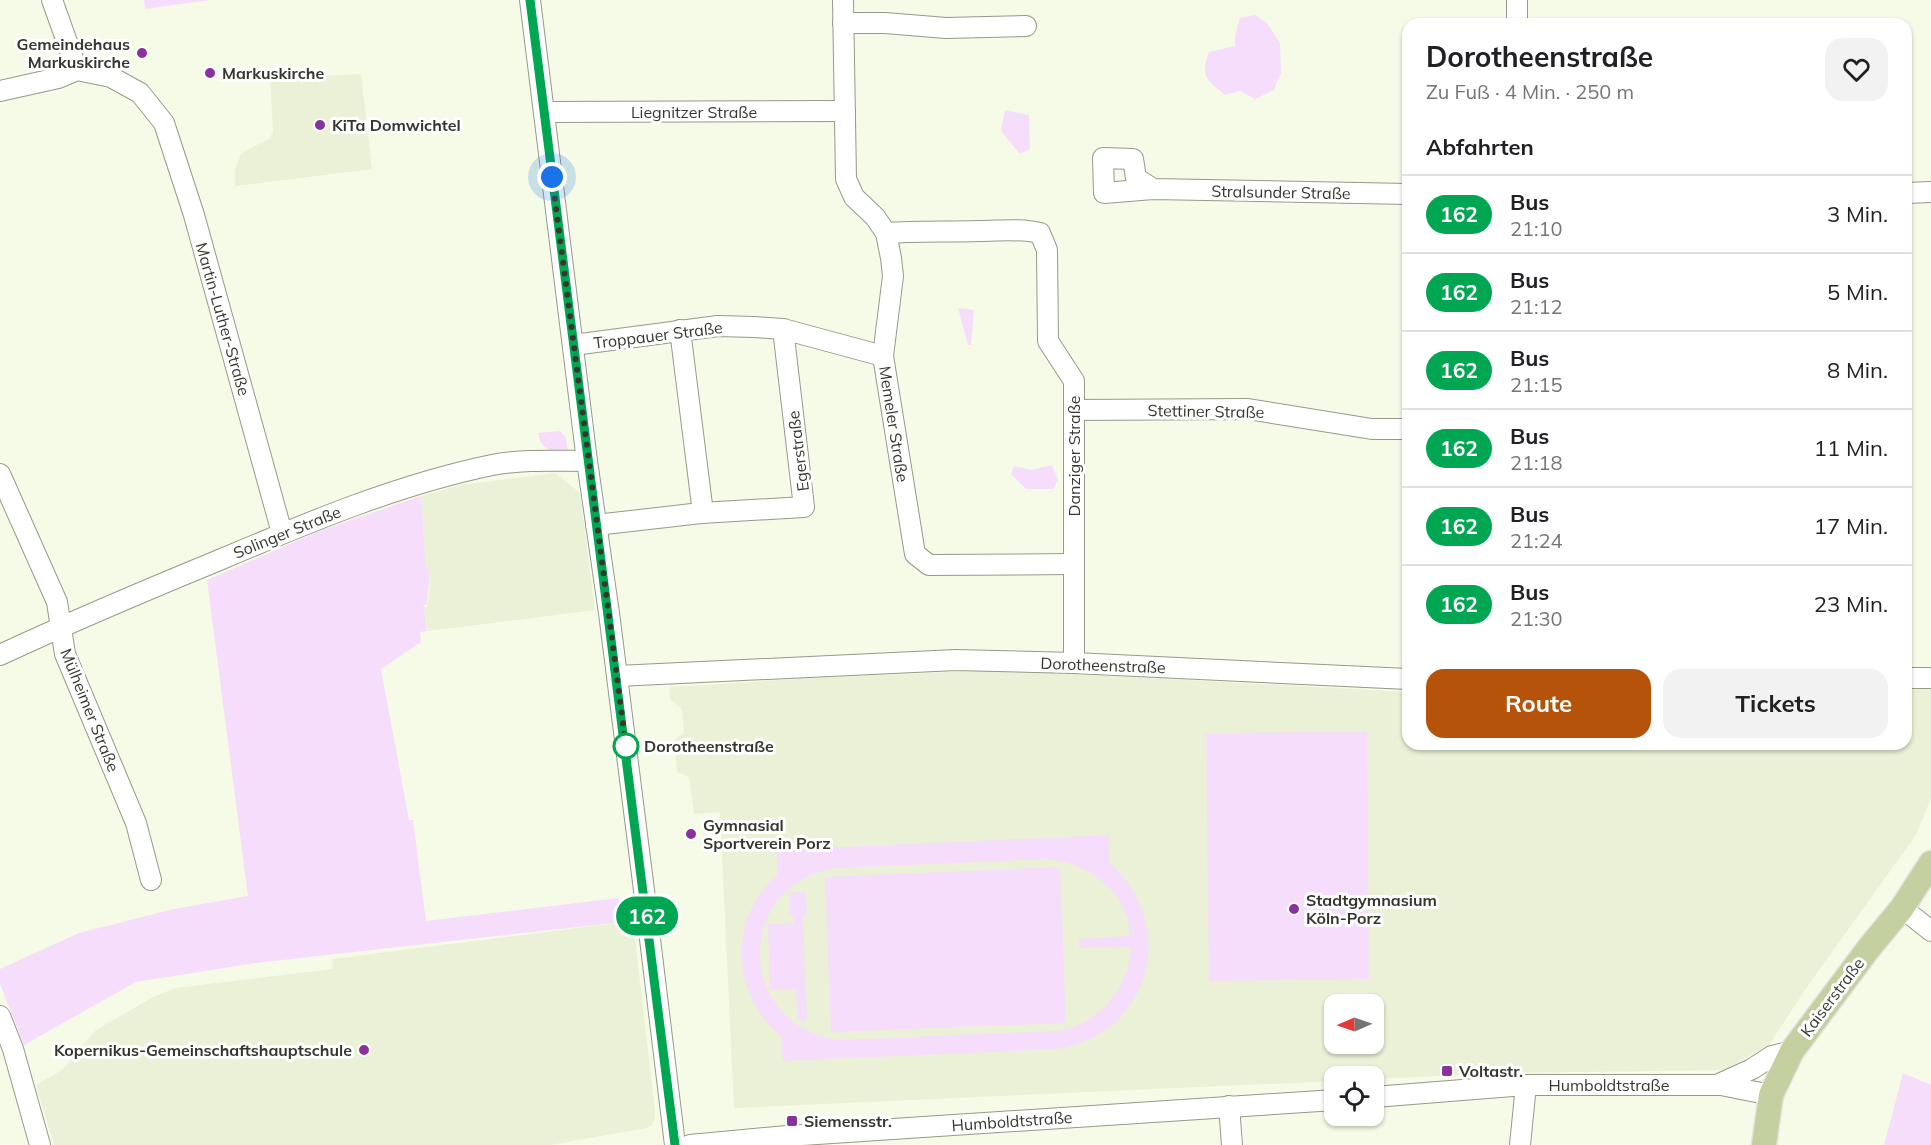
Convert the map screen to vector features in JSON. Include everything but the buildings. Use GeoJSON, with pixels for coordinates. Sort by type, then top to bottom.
{"type":"FeatureCollection","features":[{"type":"Feature","properties":{"kind":"main road","name":"Kaiserstraße"},"geometry":{"type":"LineString","coordinates":[[1764,1145],[1771,1095],[1792,1051],[1902,908],[1931,863]]}},
{"type":"Feature","properties":{"kind":"street"},"geometry":{"type":"LineString","coordinates":[[0,91],[58,78],[77,70],[52,0]]}},
{"type":"Feature","properties":{"kind":"street"},"geometry":{"type":"LineString","coordinates":[[530,0],[675,1145]]}},
{"type":"Feature","properties":{"kind":"street","name":"Memeler Straße"},"geometry":{"type":"LineString","coordinates":[[843,0],[846,178],[854,197],[875,217],[886,234],[893,274],[883,356],[915,554],[929,566],[1074,564]]}},
{"type":"Feature","properties":{"kind":"street"},"geometry":{"type":"LineString","coordinates":[[1517,0],[1517,18]]}},
{"type":"Feature","properties":{"kind":"street"},"geometry":{"type":"LineString","coordinates":[[843,23],[885,23],[946,28],[1026,26]]}},
{"type":"Feature","properties":{"kind":"street","name":"Martin-Luther-Straße"},"geometry":{"type":"LineString","coordinates":[[77,70],[111,77],[140,93],[164,123],[191,205],[282,533]]}},
{"type":"Feature","properties":{"kind":"street","name":"Liegnitzer Straße"},"geometry":{"type":"LineString","coordinates":[[544,112],[845,111]]}},
{"type":"Feature","properties":{"kind":"street","name":"Stralsunder Straße"},"geometry":{"type":"LineString","coordinates":[[1154,189],[1402,194]]}},
{"type":"Feature","properties":{"kind":"street"},"geometry":{"type":"LineString","coordinates":[[1912,193],[1931,192]]}},
{"type":"Feature","properties":{"kind":"street","name":"Danziger Straße"},"geometry":{"type":"LineString","coordinates":[[886,234],[925,231],[1028,230],[1040,233],[1047,249],[1048,340],[1074,381],[1074,663]]}},
{"type":"Feature","properties":{"kind":"street","name":"Troppauer Straße"},"geometry":{"type":"LineString","coordinates":[[573,345],[718,326],[783,329],[883,356]]}},
{"type":"Feature","properties":{"kind":"street","name":"Egerstraße"},"geometry":{"type":"LineString","coordinates":[[596,525],[703,513],[804,507],[783,329]]}},
{"type":"Feature","properties":{"kind":"street"},"geometry":{"type":"LineString","coordinates":[[680,330],[703,513]]}},
{"type":"Feature","properties":{"kind":"street","name":"Stettiner Straße"},"geometry":{"type":"LineString","coordinates":[[1074,410],[1248,409],[1372,429],[1402,429]]}},
{"type":"Feature","properties":{"kind":"street","name":"Solinger Straße"},"geometry":{"type":"LineString","coordinates":[[0,656],[60,627],[282,533],[369,499],[493,465],[540,460],[587,461]]}},
{"type":"Feature","properties":{"kind":"street","name":"Mülheimer Straße"},"geometry":{"type":"LineString","coordinates":[[0,474],[57,602],[65,654],[136,823],[150,880]]}},
{"type":"Feature","properties":{"kind":"street","name":"Dorotheenstraße"},"geometry":{"type":"LineString","coordinates":[[617,676],[956,660],[1074,663],[1402,679]]}},
{"type":"Feature","properties":{"kind":"street"},"geometry":{"type":"LineString","coordinates":[[1912,678],[1931,678]]}},
{"type":"Feature","properties":{"kind":"street"},"geometry":{"type":"LineString","coordinates":[[1902,908],[1931,931]]}},
{"type":"Feature","properties":{"kind":"street"},"geometry":{"type":"LineString","coordinates":[[0,1016],[13,1049],[40,1145]]}},
{"type":"Feature","properties":{"kind":"street"},"geometry":{"type":"LineString","coordinates":[[1719,1084],[1752,1069],[1772,1056],[1792,1051]]}},
{"type":"Feature","properties":{"kind":"street","name":"Humboldtstraße"},"geometry":{"type":"LineString","coordinates":[[1384,1096],[1526,1085],[1719,1084],[1771,1095]]}},
{"type":"Feature","properties":{"kind":"street"},"geometry":{"type":"LineString","coordinates":[[1520,1145],[1526,1085]]}},
{"type":"Feature","properties":{"kind":"street","name":"Humboldtstraße"},"geometry":{"type":"LineString","coordinates":[[690,1145],[787,1136],[1324,1101]]}},
{"type":"Feature","properties":{"kind":"street"},"geometry":{"type":"LineString","coordinates":[[1229,1106],[1232,1145]]}},
{"type":"Feature","properties":{"kind":"shaded area"},"geometry":{"type":"Polygon","coordinates":[[[144,0],[211,0],[145,9],[144,0]]]}},
{"type":"Feature","properties":{"kind":"shaded area"},"geometry":{"type":"Polygon","coordinates":[[[1255,15],[1267,23],[1280,43],[1281,73],[1274,90],[1255,99],[1240,91],[1225,95],[1206,77],[1205,67],[1209,52],[1235,46],[1235,35],[1240,18],[1255,15]]]}},
{"type":"Feature","properties":{"kind":"shaded area","name":"KiTa Domwichtel"},"geometry":{"type":"Polygon","coordinates":[[[284,71],[285,78],[361,74],[372,169],[235,186],[235,168],[241,155],[269,139],[273,132],[270,72],[284,71]]]}},
{"type":"Feature","properties":{"kind":"shaded area"},"geometry":{"type":"Polygon","coordinates":[[[1005,110],[1029,115],[1030,149],[1020,154],[1001,131],[1005,110]]]}},
{"type":"Feature","properties":{"kind":"shaded area"},"geometry":{"type":"Polygon","coordinates":[[[958,308],[974,310],[971,345],[968,345],[958,308]]]}},
{"type":"Feature","properties":{"kind":"shaded area"},"geometry":{"type":"Polygon","coordinates":[[[560,431],[566,437],[568,452],[553,454],[541,443],[538,433],[560,431]]]}},
{"type":"Feature","properties":{"kind":"shaded area"},"geometry":{"type":"Polygon","coordinates":[[[1052,465],[1058,480],[1053,489],[1026,489],[1011,474],[1014,466],[1031,470],[1052,465]]]}},
{"type":"Feature","properties":{"kind":"shaded area"},"geometry":{"type":"Polygon","coordinates":[[[555,473],[580,493],[595,610],[428,631],[424,607],[427,607],[429,596],[430,572],[426,569],[421,496],[461,485],[555,473]]]}},
{"type":"Feature","properties":{"kind":"shaded area"},"geometry":{"type":"Polygon","coordinates":[[[421,496],[426,568],[430,571],[427,604],[424,605],[427,631],[420,632],[421,642],[381,669],[409,820],[413,820],[426,921],[619,898],[623,922],[256,963],[136,982],[24,1045],[0,984],[0,969],[79,933],[174,909],[248,896],[207,580],[322,530],[421,496]]]}},
{"type":"Feature","properties":{"kind":"shaded area","name":"Stadtgymnasium Köln-Porz"},"geometry":{"type":"Polygon","coordinates":[[[998,670],[1402,692],[1402,750],[1912,750],[1912,690],[1931,689],[1931,798],[1916,835],[1809,984],[1769,1045],[1724,1070],[1507,1073],[1384,1079],[1384,1066],[1324,1066],[1324,1081],[734,1108],[720,812],[694,814],[689,777],[677,772],[674,740],[684,733],[682,710],[670,699],[670,687],[998,670]]]}},
{"type":"Feature","properties":{"kind":"shaded area"},"geometry":{"type":"Polygon","coordinates":[[[1367,732],[1369,979],[1209,981],[1206,733],[1367,732]]]}},
{"type":"Feature","properties":{"kind":"shaded area"},"geometry":{"type":"Polygon","coordinates":[[[1109,835],[1110,863],[1131,888],[1144,916],[1149,945],[1145,973],[1134,999],[1115,1022],[1090,1039],[1058,1049],[783,1061],[781,1036],[757,1009],[749,993],[742,959],[742,941],[753,906],[778,874],[777,850],[1109,835]],[[1047,859],[838,868],[803,879],[779,899],[764,926],[760,955],[766,984],[781,1010],[806,1030],[841,1040],[1055,1031],[1071,1027],[1097,1013],[1117,991],[1129,963],[1131,947],[1079,948],[1079,939],[1130,936],[1128,920],[1122,906],[1104,882],[1077,866],[1047,859]]]}},
{"type":"Feature","properties":{"kind":"shaded area"},"geometry":{"type":"Polygon","coordinates":[[[1060,867],[1066,1023],[831,1032],[825,877],[1060,867]]]}},
{"type":"Feature","properties":{"kind":"shaded area"},"geometry":{"type":"Polygon","coordinates":[[[805,892],[807,914],[803,915],[807,1020],[798,1021],[796,989],[770,990],[768,924],[794,923],[793,916],[790,915],[789,893],[805,892]]]}},
{"type":"Feature","properties":{"kind":"shaded area","name":"Kopernikus-Gemeinschaftshauptschule"},"geometry":{"type":"Polygon","coordinates":[[[633,921],[655,1110],[655,1119],[647,1128],[550,1145],[54,1145],[36,1085],[62,1070],[96,1030],[155,996],[176,988],[333,969],[332,959],[633,921]]]}},
{"type":"Feature","properties":{"kind":"shaded area"},"geometry":{"type":"Polygon","coordinates":[[[1903,1073],[1931,1085],[1931,1145],[1884,1145],[1903,1073]]]}},
{"type":"Feature","properties":{"kind":"bus line","name":"162"},"geometry":{"type":"LineString","coordinates":[[530,0],[675,1145]]}},
{"type":"Feature","properties":{"kind":"place","name":"Gemeindehaus Markuskirche"},"geometry":{"type":"Point","coordinates":[142,53]}},
{"type":"Feature","properties":{"kind":"place","name":"Markuskirche"},"geometry":{"type":"Point","coordinates":[210,73]}},
{"type":"Feature","properties":{"kind":"place","name":"KiTa Domwichtel"},"geometry":{"type":"Point","coordinates":[320,125]}},
{"type":"Feature","properties":{"kind":"place","name":"Dorotheenstraße"},"geometry":{"type":"Point","coordinates":[626,746]}},
{"type":"Feature","properties":{"kind":"place","name":"Gymnasial Sportverein Porz"},"geometry":{"type":"Point","coordinates":[691,834]}},
{"type":"Feature","properties":{"kind":"place","name":"Stadtgymnasium Köln-Porz"},"geometry":{"type":"Point","coordinates":[1294,909]}},
{"type":"Feature","properties":{"kind":"place","name":"Kopernikus-Gemeinschaftshauptschule"},"geometry":{"type":"Point","coordinates":[364,1050]}},
{"type":"Feature","properties":{"kind":"place","name":"Voltastr."},"geometry":{"type":"Point","coordinates":[1447,1071]}},
{"type":"Feature","properties":{"kind":"place","name":"Siemensstr."},"geometry":{"type":"Point","coordinates":[792,1121]}},
{"type":"Feature","properties":{"kind":"route"},"geometry":{"type":"LineString","coordinates":[[552,177],[627,754],[626,746]]}}]}
